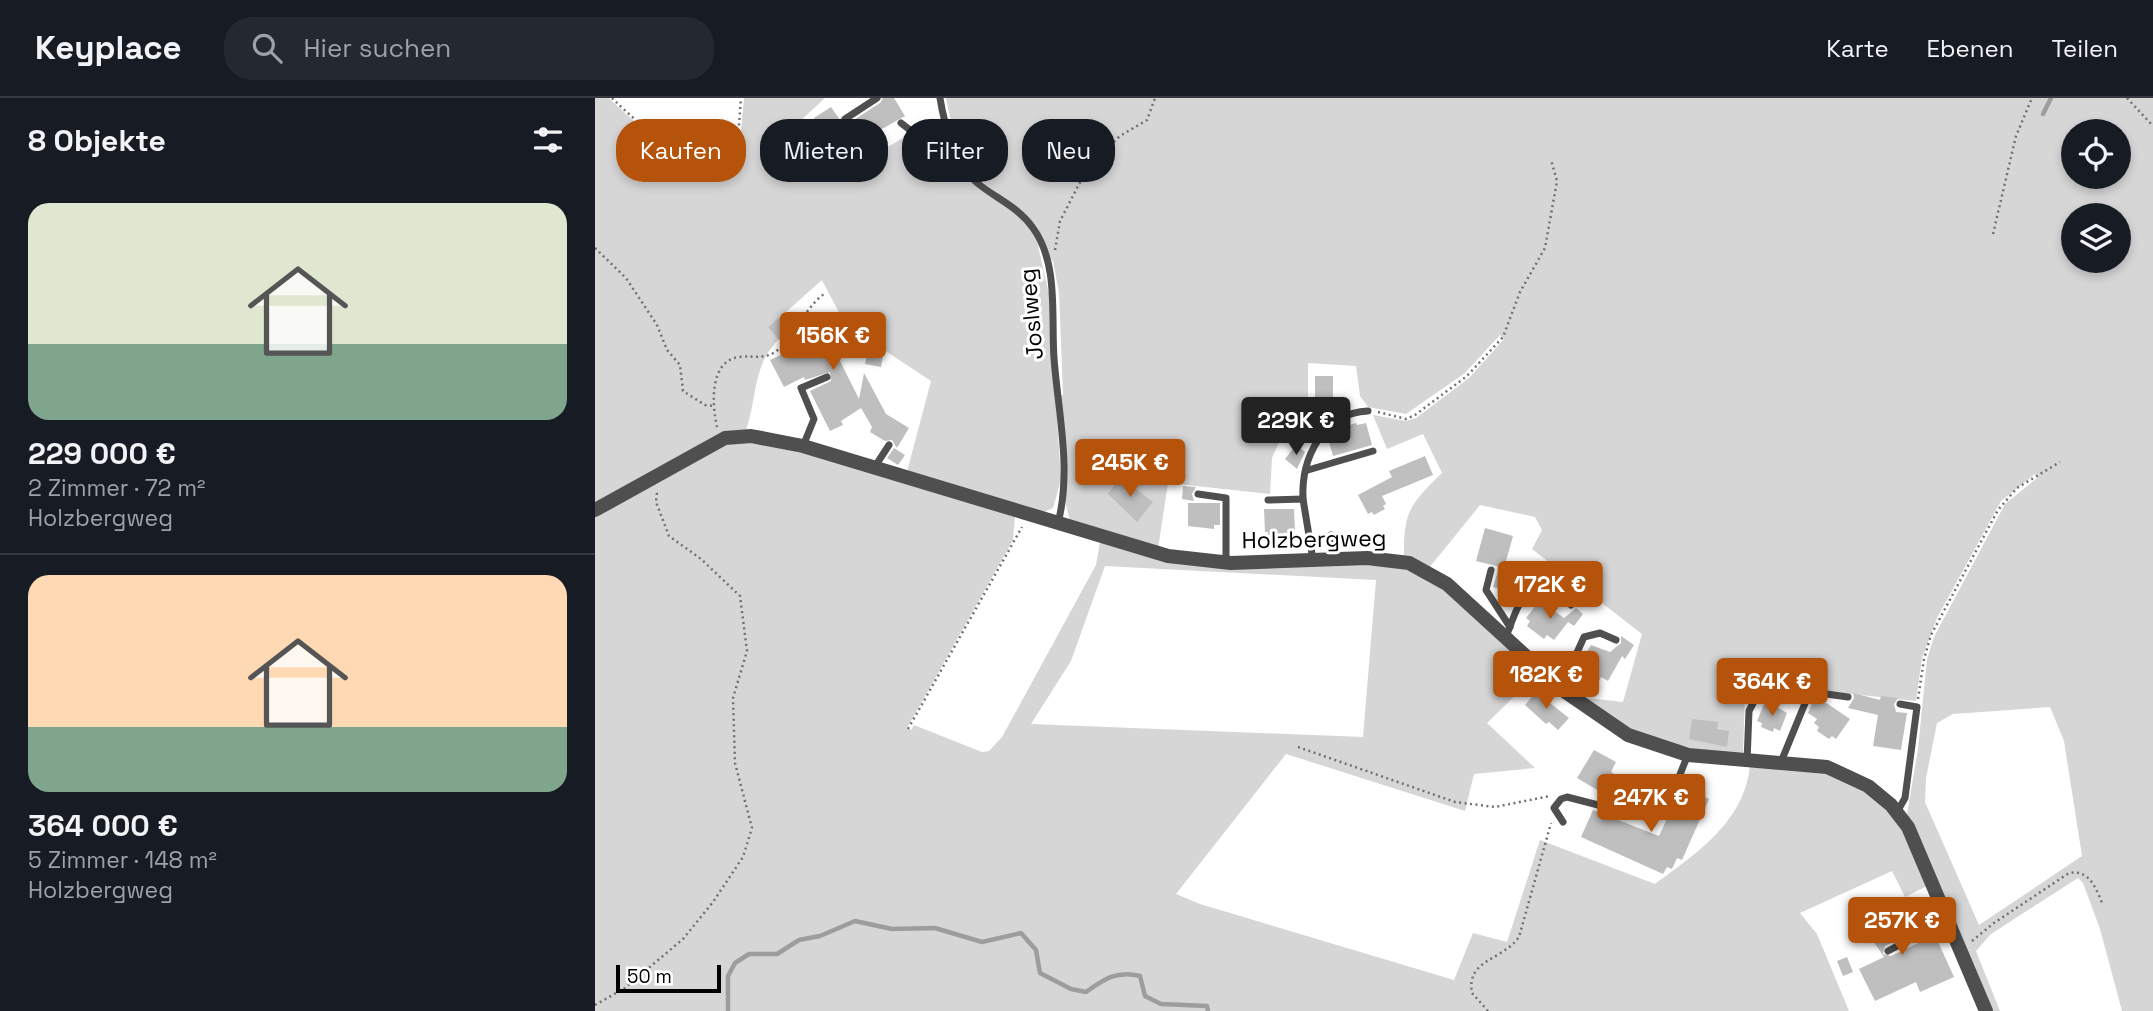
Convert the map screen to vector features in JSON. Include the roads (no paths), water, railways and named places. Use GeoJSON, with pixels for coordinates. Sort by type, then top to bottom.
{"type":"FeatureCollection","features":[{"type":"Feature","properties":{"kind":"street","name":"Holzbergweg"},"geometry":{"type":"LineString","coordinates":[[595,510],[725,439],[751,436],[803,446],[1168,556],[1226,562],[1381,558],[1416,566],[1447,584],[1508,632],[1561,689],[1616,729],[1641,741],[1688,755],[1815,765],[1840,771],[1868,786],[1897,812],[1920,850],[1986,1011]]}},
{"type":"Feature","properties":{"kind":"lane"},"geometry":{"type":"LineString","coordinates":[[845,119],[877,98]]}},
{"type":"Feature","properties":{"kind":"lane","name":"Joslweg"},"geometry":{"type":"LineString","coordinates":[[938,99],[945,119]]}},
{"type":"Feature","properties":{"kind":"lane","name":"Joslweg"},"geometry":{"type":"LineString","coordinates":[[976,182],[1019,211],[1033,227],[1042,244],[1050,275],[1064,480],[1058,523]]}},
{"type":"Feature","properties":{"kind":"lane"},"geometry":{"type":"LineString","coordinates":[[803,446],[814,419],[801,388],[827,377]]}},
{"type":"Feature","properties":{"kind":"lane"},"geometry":{"type":"LineString","coordinates":[[1313,560],[1303,499],[1308,470],[1328,425],[1347,414],[1368,411]]}},
{"type":"Feature","properties":{"kind":"lane"},"geometry":{"type":"LineString","coordinates":[[874,468],[888,445]]}},
{"type":"Feature","properties":{"kind":"lane"},"geometry":{"type":"LineString","coordinates":[[1308,470],[1373,451]]}},
{"type":"Feature","properties":{"kind":"lane"},"geometry":{"type":"LineString","coordinates":[[1198,494],[1226,498],[1226,562]]}},
{"type":"Feature","properties":{"kind":"lane"},"geometry":{"type":"LineString","coordinates":[[1268,500],[1303,499]]}},
{"type":"Feature","properties":{"kind":"lane"},"geometry":{"type":"LineString","coordinates":[[1331,535],[1335,559]]}},
{"type":"Feature","properties":{"kind":"lane"},"geometry":{"type":"LineString","coordinates":[[1491,570],[1486,590],[1508,632]]}},
{"type":"Feature","properties":{"kind":"lane"},"geometry":{"type":"LineString","coordinates":[[1508,632],[1521,599],[1531,590],[1549,590],[1571,605]]}},
{"type":"Feature","properties":{"kind":"lane"},"geometry":{"type":"LineString","coordinates":[[1561,689],[1584,637],[1600,633],[1616,640]]}},
{"type":"Feature","properties":{"kind":"lane"},"geometry":{"type":"LineString","coordinates":[[1747,761],[1751,705],[1759,692],[1773,691]]}},
{"type":"Feature","properties":{"kind":"lane"},"geometry":{"type":"LineString","coordinates":[[1781,762],[1808,696],[1819,692],[1848,697]]}},
{"type":"Feature","properties":{"kind":"lane"},"geometry":{"type":"LineString","coordinates":[[1897,812],[1905,798],[1917,707],[1900,704]]}},
{"type":"Feature","properties":{"kind":"lane"},"geometry":{"type":"LineString","coordinates":[[1563,822],[1554,807],[1567,797],[1649,818],[1655,816],[1666,803],[1688,755]]}},
{"type":"Feature","properties":{"kind":"lane"},"geometry":{"type":"LineString","coordinates":[[1888,951],[1947,920]]}},
{"type":"Feature","properties":{"kind":"waterway"},"geometry":{"type":"LineString","coordinates":[[2043,114],[2051,98]]}},
{"type":"Feature","properties":{"kind":"waterway"},"geometry":{"type":"LineString","coordinates":[[728,1011],[728,976],[735,963],[749,954],[777,954],[799,940],[820,936],[855,921],[892,929],[935,928],[982,942],[1021,933],[1036,950],[1040,973],[1071,989],[1086,992],[1111,977],[1132,974],[1140,976],[1145,996],[1161,1004],[1207,1006],[1208,1011]]}}]}
